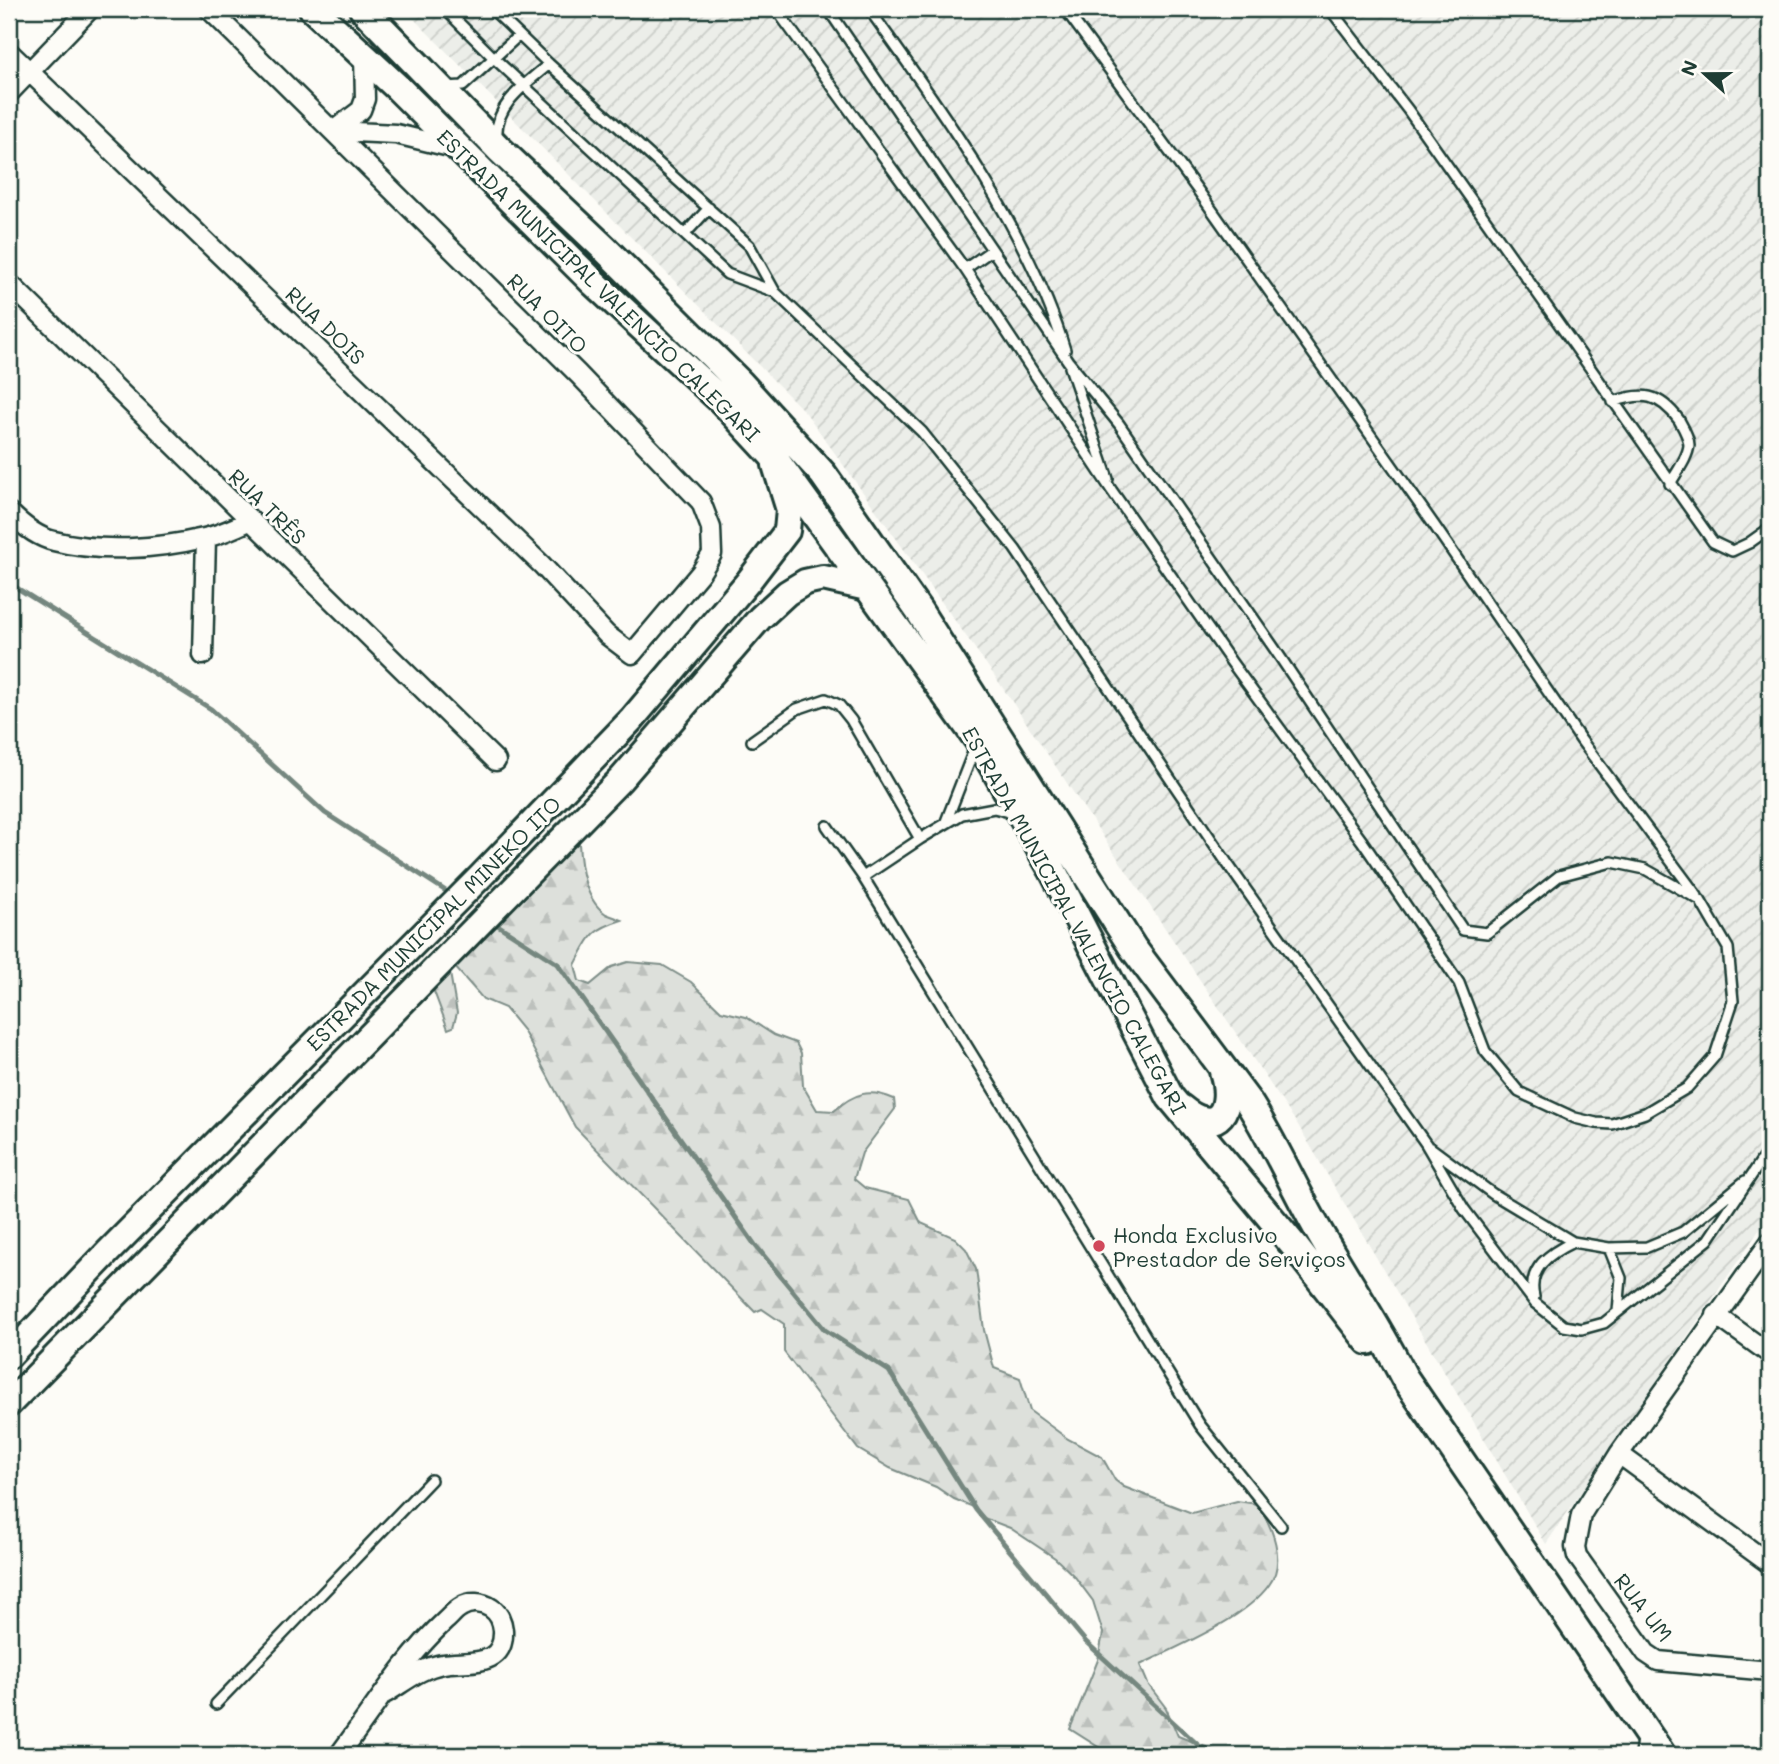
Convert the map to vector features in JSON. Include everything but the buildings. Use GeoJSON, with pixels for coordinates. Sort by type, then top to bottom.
{"type":"FeatureCollection","features":[{"type":"Feature","properties":{"kind":"main road","name":"ESTRADA MUNICIPAL VALENCIO CALEGARI"},"geometry":{"type":"LineString","coordinates":[[313,9],[461,150],[594,283],[722,401],[772,455],[978,740],[1087,935],[1170,1097],[1295,1247],[1374,1349],[1404,1377]]}},
{"type":"Feature","properties":{"kind":"main road","name":"ESTRADA MUNICIPAL VALENCIO CALEGARI"},"geometry":{"type":"LineString","coordinates":[[363,9],[499,149],[740,383],[823,474],[919,611],[1133,948],[1263,1125],[1317,1230],[1386,1342],[1404,1377],[1662,1755]]}},
{"type":"Feature","properties":{"kind":"main road"},"geometry":{"type":"LineString","coordinates":[[1170,1097],[1183,1110],[1198,1119],[1216,1119],[1224,1110],[1228,1096],[1228,1086],[1220,1063]]}},
{"type":"Feature","properties":{"kind":"street"},"geometry":{"type":"LineString","coordinates":[[9,93],[90,9]]}},
{"type":"Feature","properties":{"kind":"street","name":"RUA OITO"},"geometry":{"type":"LineString","coordinates":[[209,9],[578,374],[701,502],[711,528],[712,554],[701,572],[632,654],[607,635]]}},
{"type":"Feature","properties":{"kind":"street","name":"RUA DOIS"},"geometry":{"type":"LineString","coordinates":[[9,52],[532,556],[607,635]]}},
{"type":"Feature","properties":{"kind":"street"},"geometry":{"type":"LineString","coordinates":[[334,131],[361,110],[365,99],[364,56]]}},
{"type":"Feature","properties":{"kind":"street"},"geometry":{"type":"LineString","coordinates":[[334,131],[396,134],[461,150]]}},
{"type":"Feature","properties":{"kind":"street","name":"RUA TRÊS"},"geometry":{"type":"LineString","coordinates":[[9,283],[496,761]]}},
{"type":"Feature","properties":{"kind":"street","name":"ESTRADA MUNICIPAL MINEKO ITO"},"geometry":{"type":"LineString","coordinates":[[9,1356],[632,719],[787,531],[789,510],[772,455]]}},
{"type":"Feature","properties":{"kind":"street"},"geometry":{"type":"LineString","coordinates":[[9,512],[22,526],[51,541],[97,548],[151,546],[206,538],[250,521]]}},
{"type":"Feature","properties":{"kind":"street"},"geometry":{"type":"LineString","coordinates":[[203,655],[206,538]]}},
{"type":"Feature","properties":{"kind":"street","name":"ESTRADA MUNICIPAL MINEKO ITO"},"geometry":{"type":"LineString","coordinates":[[9,1404],[621,779],[761,618],[787,593],[805,582],[822,578],[867,588]]}},
{"type":"Feature","properties":{"kind":"street"},"geometry":{"type":"LineString","coordinates":[[1770,1241],[1619,1454],[1770,1564]]}},
{"type":"Feature","properties":{"kind":"street"},"geometry":{"type":"LineString","coordinates":[[57,1305],[70,1303],[78,1306],[82,1312],[75,1335]]}},
{"type":"Feature","properties":{"kind":"street"},"geometry":{"type":"LineString","coordinates":[[1716,1315],[1770,1354]]}},
{"type":"Feature","properties":{"kind":"street","name":"RUA UM"},"geometry":{"type":"LineString","coordinates":[[1619,1454],[1581,1516],[1575,1547],[1577,1556],[1646,1653],[1658,1661],[1770,1671]]}},
{"type":"Feature","properties":{"kind":"street"},"geometry":{"type":"LineString","coordinates":[[339,1755],[425,1639],[461,1606],[476,1602],[496,1612],[500,1618],[502,1638],[498,1650],[491,1658],[467,1664],[443,1664],[423,1671],[386,1693]]}},
{"type":"Feature","properties":{"kind":"lane"},"geometry":{"type":"LineString","coordinates":[[445,9],[495,59],[727,274],[775,292]]}},
{"type":"Feature","properties":{"kind":"lane"},"geometry":{"type":"LineString","coordinates":[[492,9],[518,36],[749,245],[775,292],[922,432],[1015,549],[1227,863],[1426,1144],[1464,1209],[1535,1303],[1564,1326],[1582,1329],[1604,1323],[1708,1240],[1770,1148]]}},
{"type":"Feature","properties":{"kind":"lane"},"geometry":{"type":"LineString","coordinates":[[776,9],[965,269],[1112,491],[1231,663],[1362,841],[1459,983],[1485,1051],[1519,1092],[1575,1118],[1612,1124],[1645,1113],[1686,1088],[1715,1056],[1733,1001],[1728,948],[1700,900],[1581,740],[1434,525],[1189,178],[1065,9]]}},
{"type":"Feature","properties":{"kind":"lane"},"geometry":{"type":"LineString","coordinates":[[828,9],[1068,361],[1135,446],[1267,637],[1463,930],[1487,933],[1559,876],[1612,862],[1646,869],[1700,900]]}},
{"type":"Feature","properties":{"kind":"lane"},"geometry":{"type":"LineString","coordinates":[[869,9],[986,183],[1023,246],[1059,333],[1112,491]]}},
{"type":"Feature","properties":{"kind":"lane"},"geometry":{"type":"LineString","coordinates":[[1330,9],[1408,110],[1713,542],[1732,551],[1770,528]]}},
{"type":"Feature","properties":{"kind":"lane"},"geometry":{"type":"LineString","coordinates":[[438,87],[463,86],[518,36]]}},
{"type":"Feature","properties":{"kind":"lane"},"geometry":{"type":"LineString","coordinates":[[499,149],[496,125],[499,114],[524,85],[549,64]]}},
{"type":"Feature","properties":{"kind":"lane"},"geometry":{"type":"LineString","coordinates":[[685,234],[709,208]]}},
{"type":"Feature","properties":{"kind":"lane"},"geometry":{"type":"LineString","coordinates":[[965,269],[992,250]]}},
{"type":"Feature","properties":{"kind":"lane"},"geometry":{"type":"LineString","coordinates":[[1613,402],[1636,394],[1654,398],[1669,407],[1683,427],[1689,443],[1670,484]]}},
{"type":"Feature","properties":{"kind":"lane"},"geometry":{"type":"LineString","coordinates":[[752,741],[797,709],[826,699],[839,705],[851,720],[920,839]]}},
{"type":"Feature","properties":{"kind":"lane"},"geometry":{"type":"LineString","coordinates":[[945,824],[978,740]]}},
{"type":"Feature","properties":{"kind":"lane"},"geometry":{"type":"LineString","coordinates":[[863,877],[962,814],[994,808],[1022,815]]}},
{"type":"Feature","properties":{"kind":"lane"},"geometry":{"type":"LineString","coordinates":[[827,826],[863,877],[1200,1425],[1281,1526]]}},
{"type":"Feature","properties":{"kind":"lane"},"geometry":{"type":"LineString","coordinates":[[1426,1144],[1493,1194],[1573,1242],[1609,1248],[1647,1247],[1683,1232],[1755,1174]]}},
{"type":"Feature","properties":{"kind":"lane"},"geometry":{"type":"LineString","coordinates":[[1535,1303],[1531,1285],[1536,1272],[1550,1253],[1573,1242]]}},
{"type":"Feature","properties":{"kind":"lane"},"geometry":{"type":"LineString","coordinates":[[1609,1248],[1620,1278],[1618,1311]]}},
{"type":"Feature","properties":{"kind":"lane"},"geometry":{"type":"LineString","coordinates":[[216,1704],[431,1480]]}},
{"type":"Feature","properties":{"kind":"lane"},"geometry":{"type":"LineString","coordinates":[[1640,1755],[1643,1725]]}},
{"type":"Feature","properties":{"kind":"shaded area"},"geometry":{"type":"Polygon","coordinates":[[[404,9],[1770,9],[1770,1214],[1546,1544],[1298,1125],[994,675],[806,413],[404,9]]]}},
{"type":"Feature","properties":{"kind":"green space"},"geometry":{"type":"Polygon","coordinates":[[[573,818],[578,824],[583,873],[591,897],[606,914],[622,920],[603,927],[588,941],[575,965],[579,981],[590,985],[612,967],[628,962],[662,965],[691,982],[721,1011],[746,1017],[774,1035],[796,1043],[801,1053],[803,1086],[817,1110],[834,1111],[855,1096],[869,1093],[894,1099],[895,1109],[862,1153],[854,1179],[865,1188],[909,1199],[921,1223],[955,1238],[966,1249],[976,1269],[984,1330],[994,1368],[1020,1378],[1030,1411],[1068,1439],[1102,1457],[1115,1480],[1124,1487],[1192,1513],[1237,1501],[1257,1504],[1268,1522],[1277,1554],[1277,1565],[1269,1585],[1227,1621],[1140,1665],[1148,1684],[1166,1708],[1178,1736],[1226,1755],[1111,1755],[1070,1729],[1098,1660],[1103,1633],[1093,1601],[1075,1577],[1055,1558],[1010,1528],[984,1518],[976,1508],[954,1499],[936,1487],[890,1468],[858,1449],[784,1352],[784,1324],[762,1309],[755,1312],[575,1127],[523,1030],[505,1008],[483,999],[455,967],[450,973],[457,1013],[453,1027],[448,1029],[423,962],[557,824],[573,818]]]}},
{"type":"Feature","properties":{"kind":"waterway"},"geometry":{"type":"LineString","coordinates":[[9,583],[211,709],[325,813],[452,895]]}},
{"type":"Feature","properties":{"kind":"waterway"},"geometry":{"type":"LineString","coordinates":[[493,922],[558,964],[755,1245],[825,1330],[889,1371],[976,1510],[1086,1642],[1209,1755]]}},
{"type":"Feature","properties":{"kind":"place","name":"Honda Exclusivo Prestador de Serviços"},"geometry":{"type":"Point","coordinates":[1099,1246]}}]}
